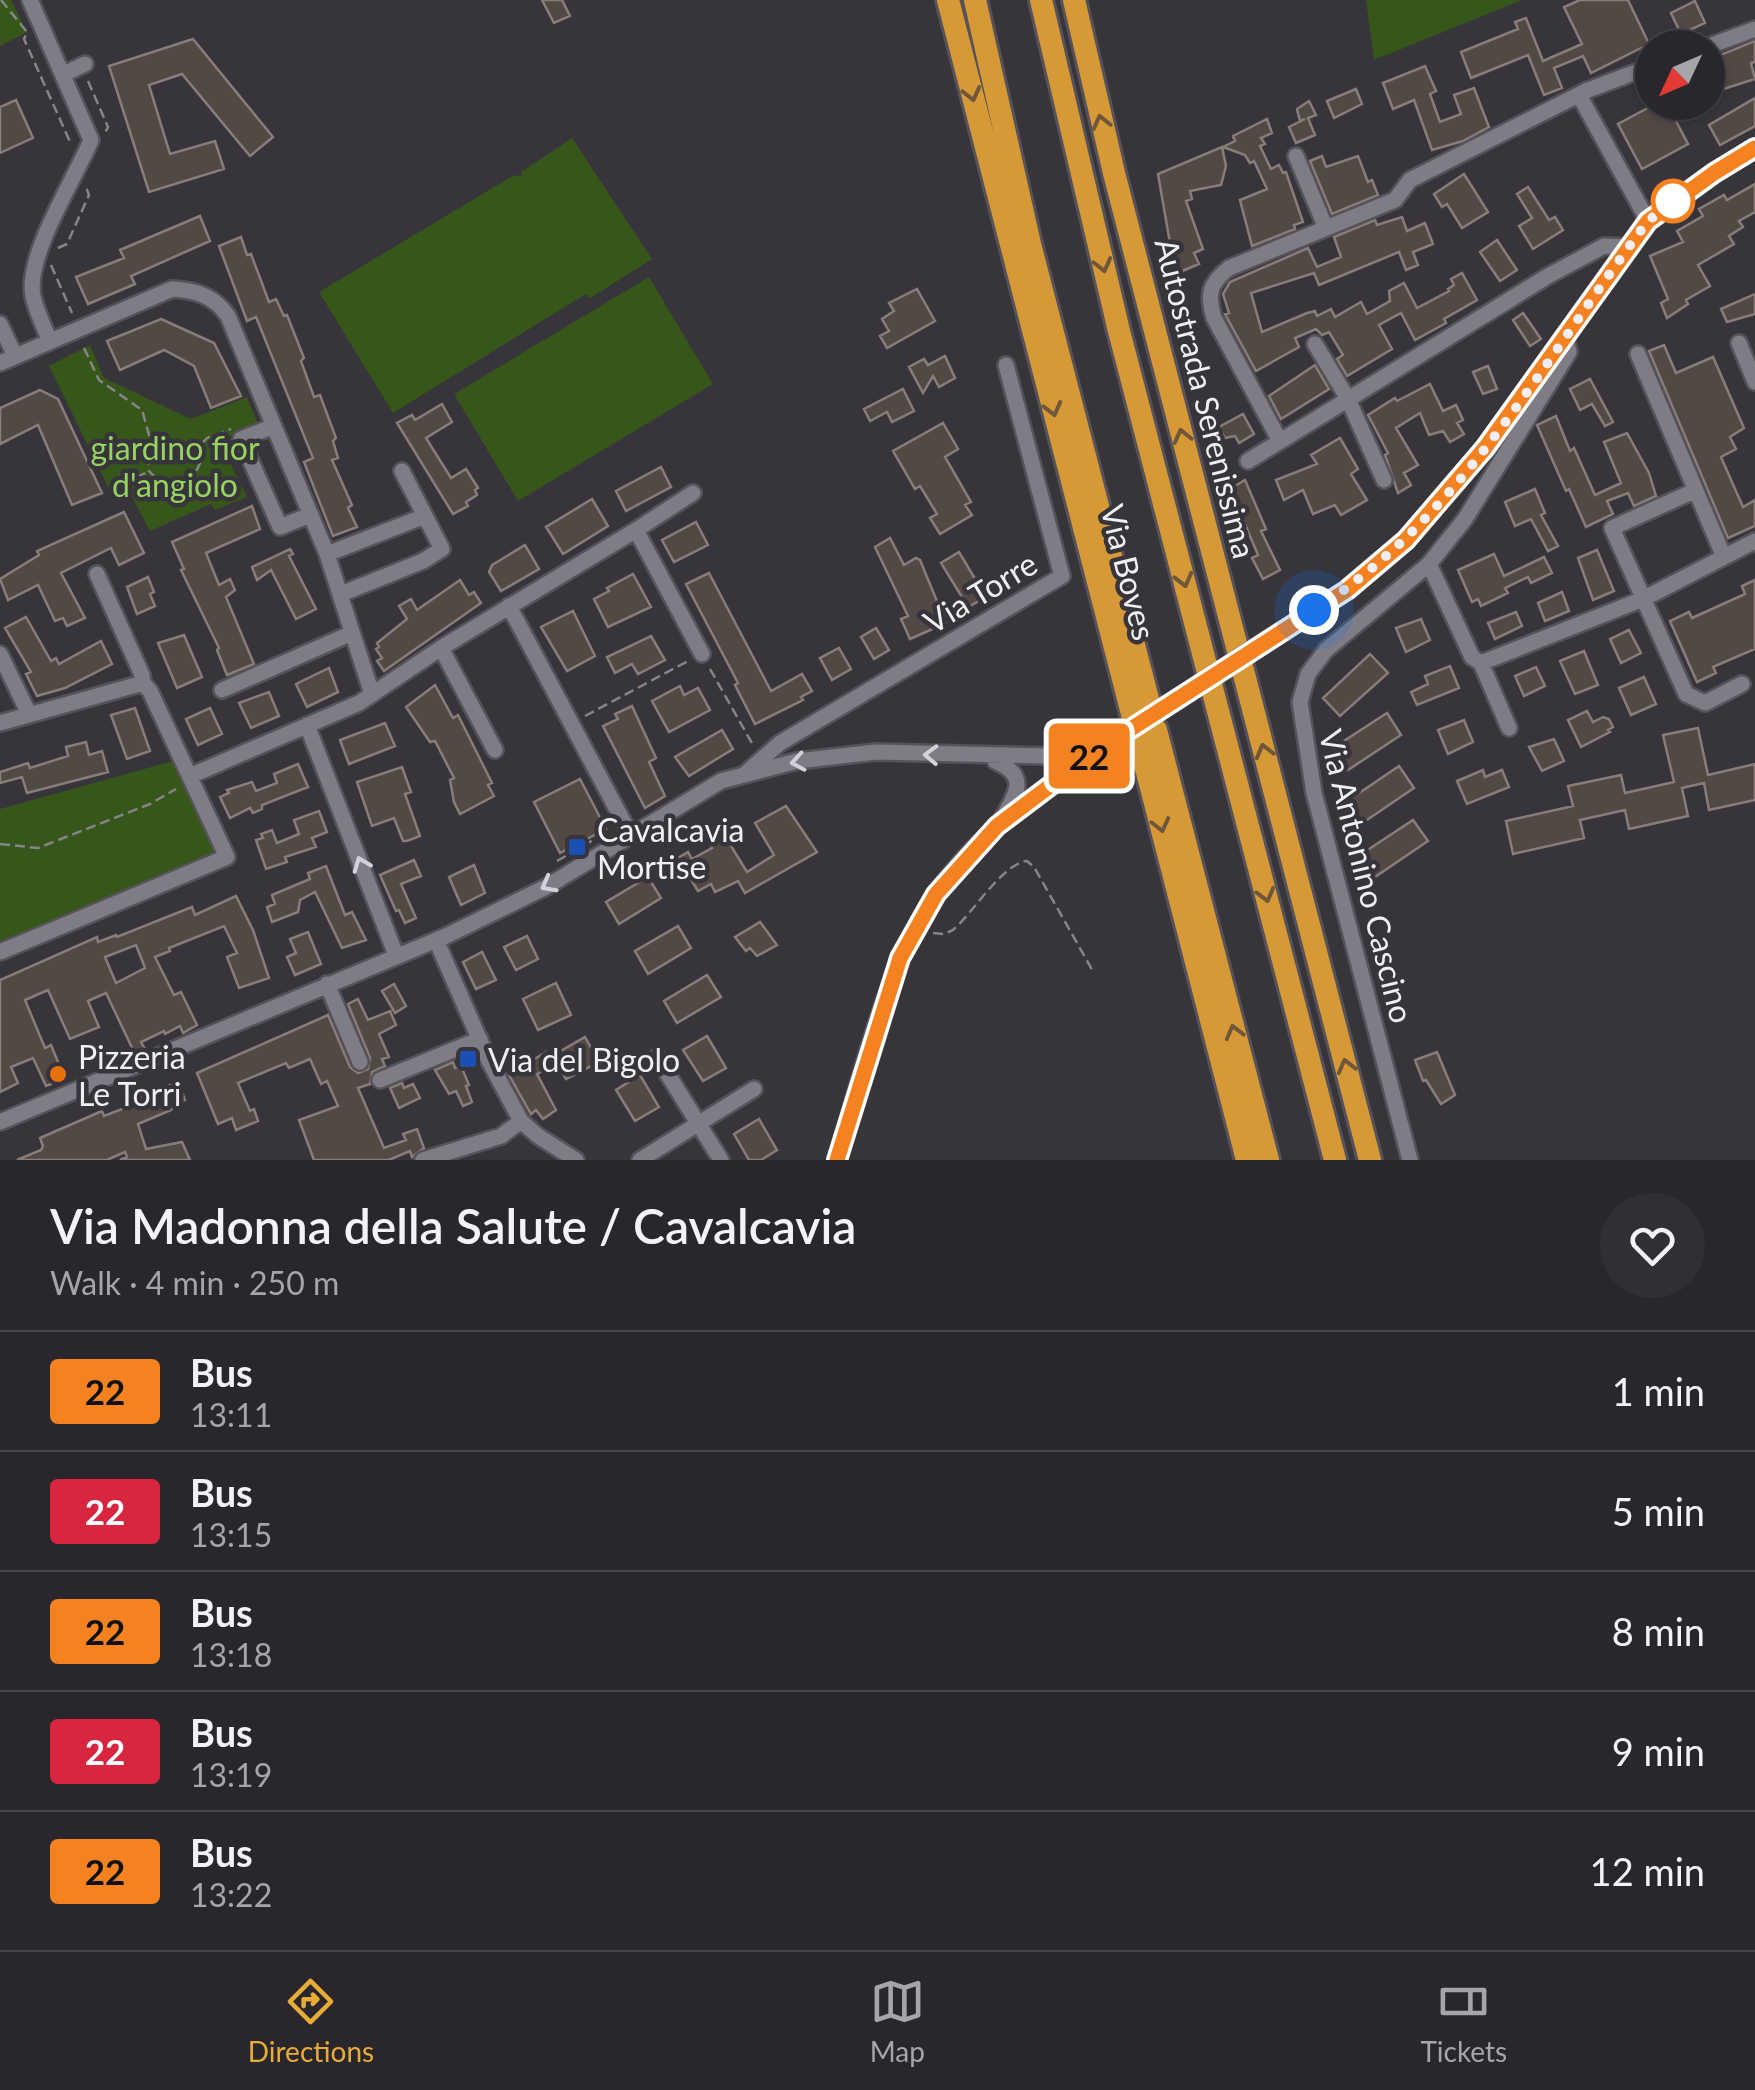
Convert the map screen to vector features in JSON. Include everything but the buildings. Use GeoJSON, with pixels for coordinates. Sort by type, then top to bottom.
{"type":"FeatureCollection","features":[{"type":"Feature","properties":{"kind":"highway","name":"Via Boves"},"geometry":{"type":"LineString","coordinates":[[948,0],[1247,1160]]}},
{"type":"Feature","properties":{"kind":"highway","name":"Via Boves"},"geometry":{"type":"LineString","coordinates":[[975,0],[1030,244],[1148,700]]}},
{"type":"Feature","properties":{"kind":"highway","name":"Autostrada Serenissima"},"geometry":{"type":"LineString","coordinates":[[1041,0],[1119,332],[1335,1160]]}},
{"type":"Feature","properties":{"kind":"highway","name":"Autostrada Serenissima"},"geometry":{"type":"LineString","coordinates":[[1074,0],[1110,157],[1370,1160]]}},
{"type":"Feature","properties":{"kind":"highway"},"geometry":{"type":"LineString","coordinates":[[1156,730],[1268,1160]]}},
{"type":"Feature","properties":{"kind":"street"},"geometry":{"type":"LineString","coordinates":[[30,0],[90,133],[84,156],[32,276],[32,295],[50,341]]}},
{"type":"Feature","properties":{"kind":"street"},"geometry":{"type":"LineString","coordinates":[[1725,40],[1755,28]]}},
{"type":"Feature","properties":{"kind":"street"},"geometry":{"type":"LineString","coordinates":[[64,74],[85,64]]}},
{"type":"Feature","properties":{"kind":"street"},"geometry":{"type":"LineString","coordinates":[[1280,441],[1214,318],[1207,296],[1214,280],[1229,268],[1396,200],[1410,180],[1579,95],[1635,73]]}},
{"type":"Feature","properties":{"kind":"street"},"geometry":{"type":"LineString","coordinates":[[1579,95],[1654,216]]}},
{"type":"Feature","properties":{"kind":"street"},"geometry":{"type":"LineString","coordinates":[[837,1160],[900,958],[936,894],[997,826],[1091,754],[1347,590],[1406,540],[1485,448],[1654,216],[1755,148]]}},
{"type":"Feature","properties":{"kind":"street"},"geometry":{"type":"LineString","coordinates":[[1296,156],[1326,226]]}},
{"type":"Feature","properties":{"kind":"street"},"geometry":{"type":"LineString","coordinates":[[1248,461],[1576,261],[1604,246],[1628,247]]}},
{"type":"Feature","properties":{"kind":"street"},"geometry":{"type":"LineString","coordinates":[[0,324],[8,359],[172,289],[204,295],[220,305],[228,316],[327,554],[372,694]]}},
{"type":"Feature","properties":{"kind":"street","name":"Via Antonino Cascino"},"geometry":{"type":"LineString","coordinates":[[1410,1160],[1314,793],[1300,702],[1308,674],[1326,650],[1429,564],[1499,468],[1569,352],[1566,339]]}},
{"type":"Feature","properties":{"kind":"street"},"geometry":{"type":"LineString","coordinates":[[1739,342],[1755,382]]}},
{"type":"Feature","properties":{"kind":"street"},"geometry":{"type":"LineString","coordinates":[[1315,344],[1348,399],[1384,480]]}},
{"type":"Feature","properties":{"kind":"street"},"geometry":{"type":"LineString","coordinates":[[1638,354],[1724,556]]}},
{"type":"Feature","properties":{"kind":"street","name":"Via Torre"},"geometry":{"type":"LineString","coordinates":[[745,774],[780,743],[1062,576],[1006,365]]}},
{"type":"Feature","properties":{"kind":"street"},"geometry":{"type":"LineString","coordinates":[[274,426],[241,438],[280,527],[310,515]]}},
{"type":"Feature","properties":{"kind":"street"},"geometry":{"type":"LineString","coordinates":[[341,594],[423,561],[442,549],[402,471]]}},
{"type":"Feature","properties":{"kind":"street"},"geometry":{"type":"LineString","coordinates":[[1694,492],[1612,528],[1686,694],[1705,703],[1742,684]]}},
{"type":"Feature","properties":{"kind":"street"},"geometry":{"type":"LineString","coordinates":[[190,778],[372,694],[693,493]]}},
{"type":"Feature","properties":{"kind":"street"},"geometry":{"type":"LineString","coordinates":[[327,554],[425,516]]}},
{"type":"Feature","properties":{"kind":"street"},"geometry":{"type":"LineString","coordinates":[[636,530],[702,654]]}},
{"type":"Feature","properties":{"kind":"street"},"geometry":{"type":"LineString","coordinates":[[1481,663],[1643,599],[1755,542]]}},
{"type":"Feature","properties":{"kind":"street"},"geometry":{"type":"LineString","coordinates":[[1429,564],[1472,657],[1481,663],[1509,728]]}},
{"type":"Feature","properties":{"kind":"street"},"geometry":{"type":"LineString","coordinates":[[0,952],[227,857],[150,691],[142,683],[142,675],[97,574]]}},
{"type":"Feature","properties":{"kind":"street"},"geometry":{"type":"LineString","coordinates":[[509,606],[631,836]]}},
{"type":"Feature","properties":{"kind":"street"},"geometry":{"type":"LineString","coordinates":[[222,690],[352,633]]}},
{"type":"Feature","properties":{"kind":"street"},"geometry":{"type":"LineString","coordinates":[[441,648],[495,750]]}},
{"type":"Feature","properties":{"kind":"street"},"geometry":{"type":"LineString","coordinates":[[0,654],[29,714]]}},
{"type":"Feature","properties":{"kind":"street"},"geometry":{"type":"LineString","coordinates":[[0,723],[142,683]]}},
{"type":"Feature","properties":{"kind":"street"},"geometry":{"type":"LineString","coordinates":[[307,725],[396,955]]}},
{"type":"Feature","properties":{"kind":"street"},"geometry":{"type":"LineString","coordinates":[[0,1122],[436,940],[546,887],[721,781],[797,761],[876,752],[986,757],[1091,754]]}},
{"type":"Feature","properties":{"kind":"street"},"geometry":{"type":"LineString","coordinates":[[986,757],[1010,767],[1016,776],[1016,794],[997,826]]}},
{"type":"Feature","properties":{"kind":"street"},"geometry":{"type":"LineString","coordinates":[[436,940],[521,1121],[576,1160]]}},
{"type":"Feature","properties":{"kind":"street"},"geometry":{"type":"LineString","coordinates":[[327,984],[360,1062]]}},
{"type":"Feature","properties":{"kind":"street"},"geometry":{"type":"LineString","coordinates":[[380,1080],[480,1040]]}},
{"type":"Feature","properties":{"kind":"street"},"geometry":{"type":"LineString","coordinates":[[657,1057],[721,1160]]}},
{"type":"Feature","properties":{"kind":"street"},"geometry":{"type":"LineString","coordinates":[[640,1160],[754,1090]]}},
{"type":"Feature","properties":{"kind":"street"},"geometry":{"type":"LineString","coordinates":[[423,1160],[501,1136],[521,1121]]}},
{"type":"Feature","properties":{"kind":"path"},"geometry":{"type":"LineString","coordinates":[[1,0],[27,32],[24,39],[74,152],[84,156]]}},
{"type":"Feature","properties":{"kind":"path"},"geometry":{"type":"LineString","coordinates":[[52,251],[68,244],[89,195],[84,180]]}},
{"type":"Feature","properties":{"kind":"path"},"geometry":{"type":"LineString","coordinates":[[48,259],[73,321]]}},
{"type":"Feature","properties":{"kind":"path"},"geometry":{"type":"LineString","coordinates":[[84,348],[99,380],[142,410],[151,442],[147,450],[149,471],[169,486],[188,482],[196,475],[202,461],[199,447],[207,438],[240,426]]}},
{"type":"Feature","properties":{"kind":"path"},"geometry":{"type":"LineString","coordinates":[[109,490],[149,471]]}},
{"type":"Feature","properties":{"kind":"path"},"geometry":{"type":"LineString","coordinates":[[572,723],[702,654],[758,749]]}},
{"type":"Feature","properties":{"kind":"path"},"geometry":{"type":"LineString","coordinates":[[0,844],[38,848],[150,804],[190,778]]}},
{"type":"Feature","properties":{"kind":"path"},"geometry":{"type":"LineString","coordinates":[[550,866],[577,846],[595,839]]}},
{"type":"Feature","properties":{"kind":"path"},"geometry":{"type":"LineString","coordinates":[[917,927],[944,934],[953,930],[1006,872],[1017,862],[1027,862],[1034,867],[1094,973]]}},
{"type":"Feature","properties":{"kind":"green space"},"geometry":{"type":"Polygon","coordinates":[[[0,0],[11,0],[27,32],[0,46],[0,0]]]}},
{"type":"Feature","properties":{"kind":"green space"},"geometry":{"type":"Polygon","coordinates":[[[1366,0],[1522,0],[1374,60],[1366,0]]]}},
{"type":"Feature","properties":{"kind":"green space"},"geometry":{"type":"Polygon","coordinates":[[[572,138],[652,259],[597,294],[589,298],[586,294],[393,413],[319,292],[514,175],[522,177],[521,172],[572,138]]]}},
{"type":"Feature","properties":{"kind":"green space"},"geometry":{"type":"Polygon","coordinates":[[[649,277],[713,384],[518,501],[454,394],[649,277]]]}},
{"type":"Feature","properties":{"kind":"green space","name":"giardino fior d'angiolo"},"geometry":{"type":"Polygon","coordinates":[[[90,345],[104,378],[191,419],[247,397],[258,424],[219,441],[247,497],[215,510],[211,504],[150,531],[130,493],[114,499],[49,366],[90,345]]]}},
{"type":"Feature","properties":{"kind":"green space"},"geometry":{"type":"Polygon","coordinates":[[[173,761],[216,851],[0,943],[0,809],[173,761]]]}},
{"type":"Feature","properties":{"kind":"bus line","name":"22"},"geometry":{"type":"LineString","coordinates":[[837,1160],[900,958],[936,894],[997,826],[1095,752],[1347,590],[1406,540],[1485,448],[1648,221],[1755,148]]}},
{"type":"Feature","properties":{"kind":"place","name":"Cavalcavia Mortise"},"geometry":{"type":"Point","coordinates":[577,847]}},
{"type":"Feature","properties":{"kind":"place","name":"Via del Bigolo"},"geometry":{"type":"Point","coordinates":[468,1059]}},
{"type":"Feature","properties":{"kind":"place","name":"Pizzeria Le Torri"},"geometry":{"type":"Point","coordinates":[58,1074]}},
{"type":"Feature","properties":{"kind":"route"},"geometry":{"type":"LineString","coordinates":[[1314,610],[1347,590],[1406,540],[1485,448],[1648,221],[1676,199],[1673,201]]}}]}
